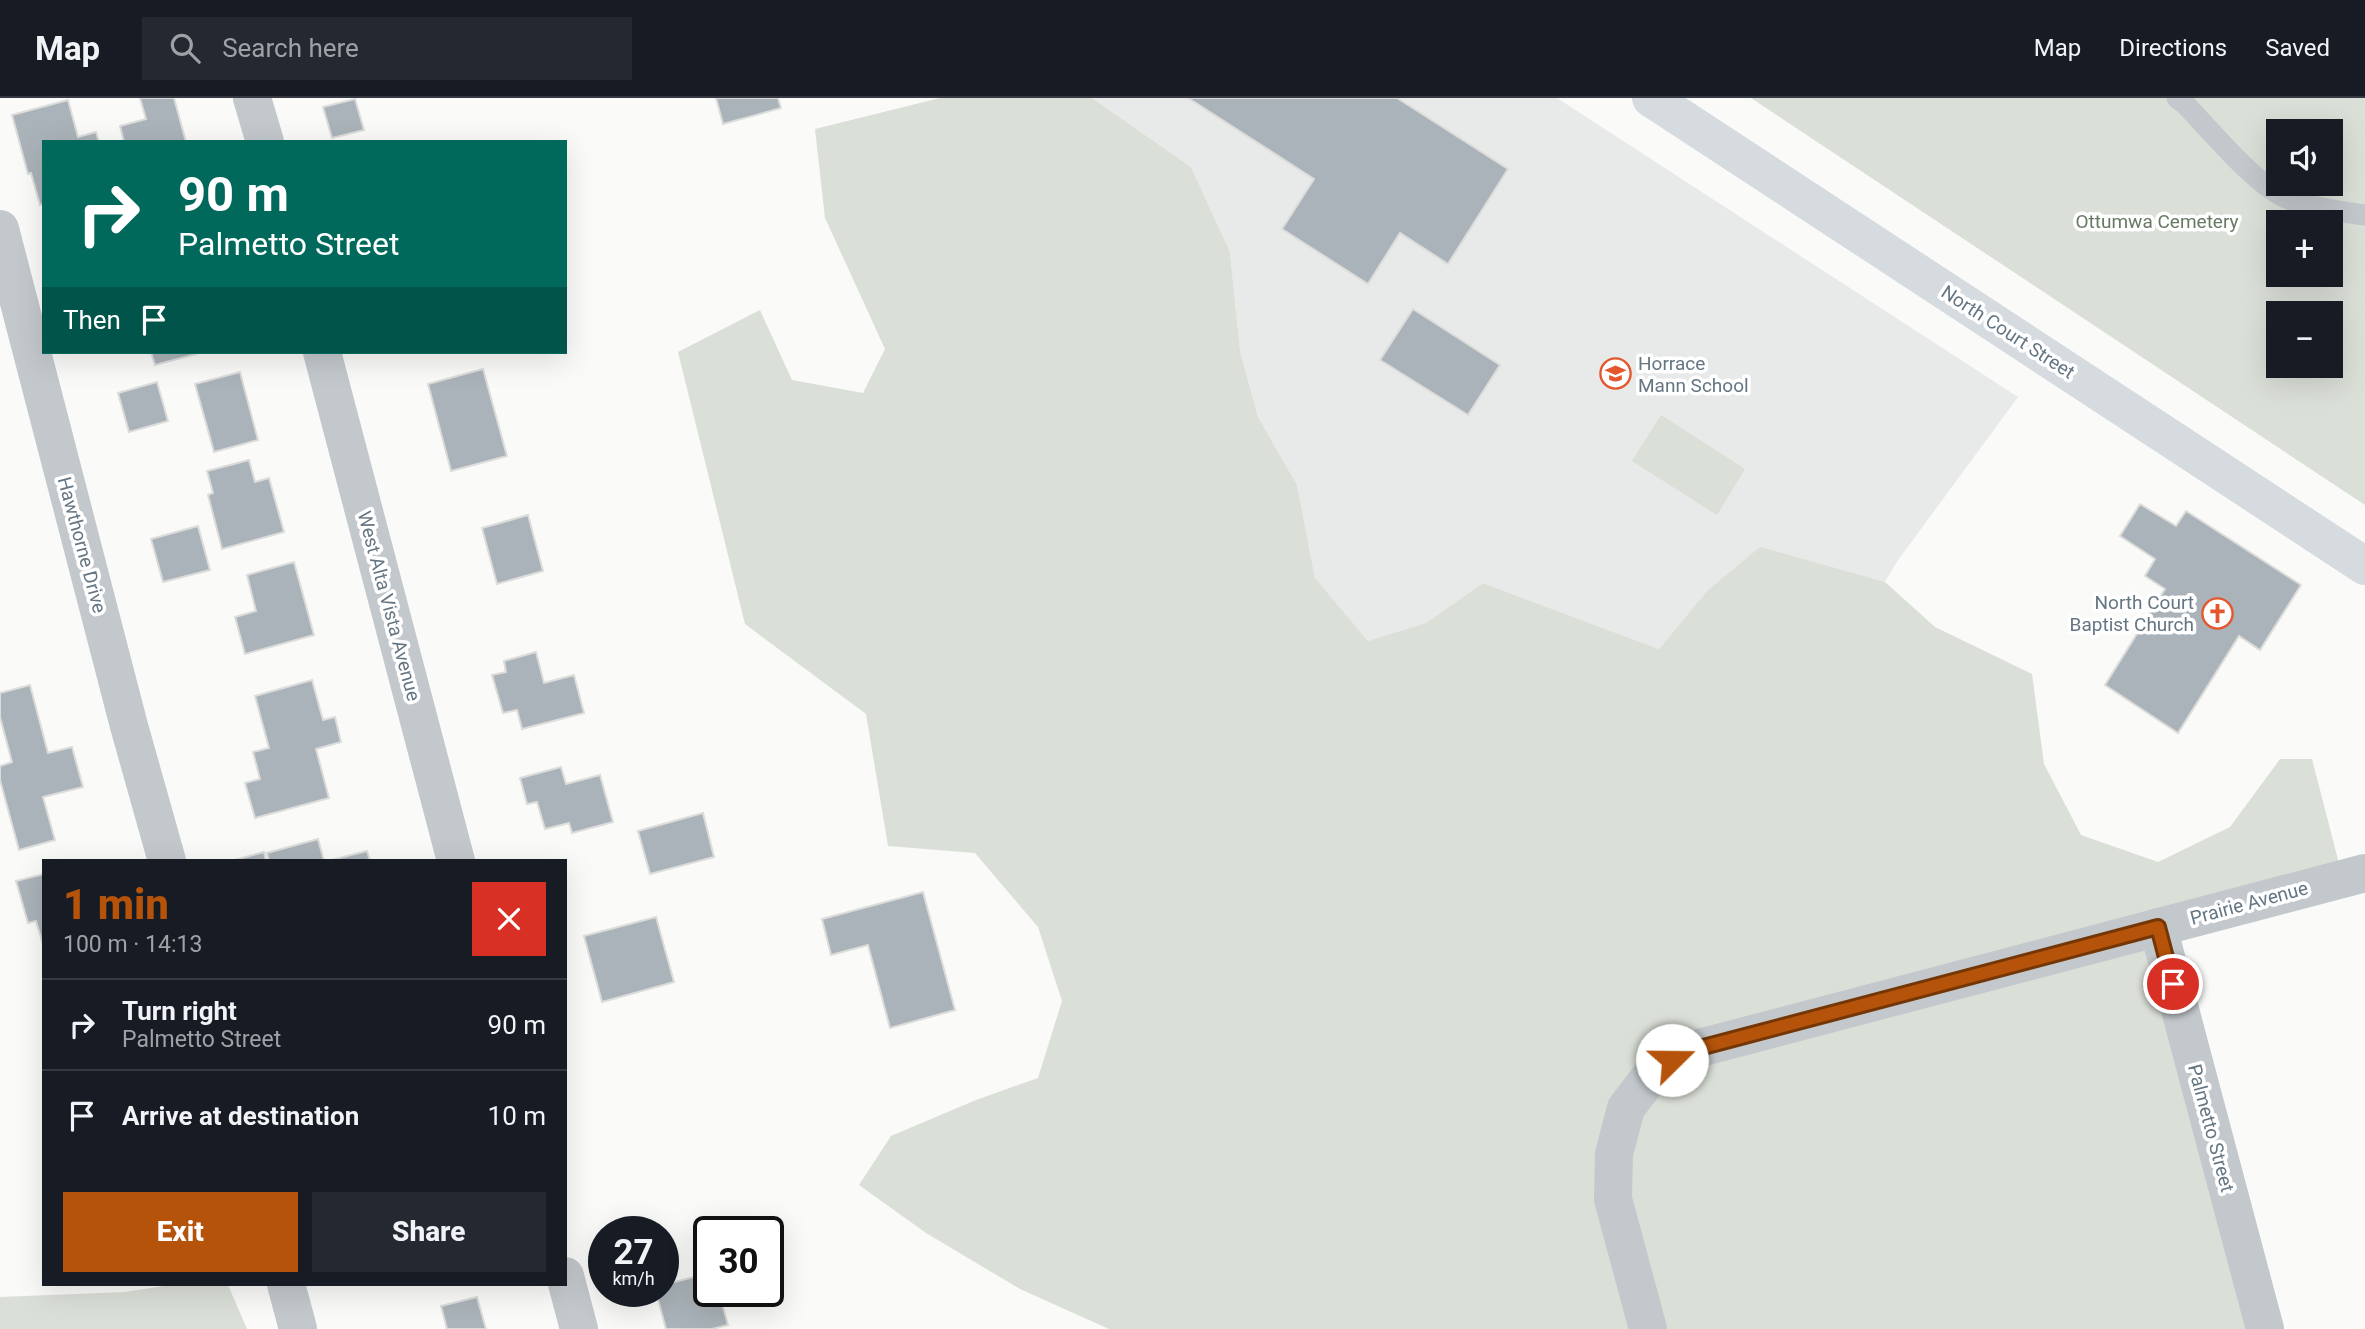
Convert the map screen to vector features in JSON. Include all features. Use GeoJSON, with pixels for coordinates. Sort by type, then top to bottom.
{"type":"FeatureCollection","features":[{"type":"Feature","properties":{"kind":"main road","name":"North Court Street"},"geometry":{"type":"LineString","coordinates":[[1651,98],[2365,566]]}},
{"type":"Feature","properties":{"kind":"street"},"geometry":{"type":"LineString","coordinates":[[253,98],[264,140]]}},
{"type":"Feature","properties":{"kind":"street","name":"Hawthorne Drive"},"geometry":{"type":"LineString","coordinates":[[0,229],[129,726],[166,859]]}},
{"type":"Feature","properties":{"kind":"street","name":"West Alta Vista Avenue"},"geometry":{"type":"LineString","coordinates":[[323,354],[455,859]]}},
{"type":"Feature","properties":{"kind":"street","name":"Prairie Avenue"},"geometry":{"type":"LineString","coordinates":[[1648,1329],[1613,1199],[1614,1154],[1626,1108],[1656,1069],[1688,1051],[2365,873]]}},
{"type":"Feature","properties":{"kind":"street","name":"Palmetto Street"},"geometry":{"type":"LineString","coordinates":[[2158,927],[2265,1329]]}},
{"type":"Feature","properties":{"kind":"street"},"geometry":{"type":"LineString","coordinates":[[567,1284],[579,1329]]}},
{"type":"Feature","properties":{"kind":"street"},"geometry":{"type":"LineString","coordinates":[[287,1286],[298,1329]]}},
{"type":"Feature","properties":{"kind":"lane"},"geometry":{"type":"LineString","coordinates":[[2177,98],[2246,168],[2281,196],[2328,210],[2365,215]]}},
{"type":"Feature","properties":{"kind":"shaded area","name":"Horrace Mann School"},"geometry":{"type":"Polygon","coordinates":[[[1092,98],[1557,98],[2018,397],[1896,563],[1885,582],[1834,568],[1707,591],[1659,649],[1483,583],[1426,623],[1368,641],[1315,578],[1297,485],[1258,417],[1240,351],[1230,252],[1191,167],[1092,98]]]}},
{"type":"Feature","properties":{"kind":"green space"},"geometry":{"type":"Polygon","coordinates":[[[940,98],[1092,98],[1191,167],[1230,252],[1240,351],[1258,417],[1297,485],[1315,578],[1368,641],[1426,623],[1483,583],[1659,649],[1707,591],[1760,547],[1885,582],[1935,627],[2032,674],[2044,764],[2081,835],[2158,862],[2230,827],[2280,759],[2312,759],[2343,879],[2158,928],[2265,1329],[1109,1329],[1020,1289],[926,1233],[859,1185],[891,1136],[976,1100],[1038,1078],[1062,1001],[1038,927],[975,853],[888,846],[866,714],[745,624],[678,352],[760,310],[792,380],[863,393],[885,349],[825,218],[815,129],[940,98]]]}},
{"type":"Feature","properties":{"kind":"green space","name":"Ottumwa Cemetery"},"geometry":{"type":"Polygon","coordinates":[[[1751,98],[2365,98],[2365,505],[1751,98]]]}},
{"type":"Feature","properties":{"kind":"green space"},"geometry":{"type":"Polygon","coordinates":[[[1661,415],[1745,469],[1717,515],[1632,461],[1661,415]]]}},
{"type":"Feature","properties":{"kind":"green space"},"geometry":{"type":"Polygon","coordinates":[[[164,1286],[228,1286],[247,1329],[0,1329],[0,1297],[125,1292],[164,1286]]]}},
{"type":"Feature","properties":{"kind":"building"},"geometry":{"type":"Polygon","coordinates":[[[140,98],[174,98],[185,140],[124,140],[120,126],[146,119],[140,98]]]}},
{"type":"Feature","properties":{"kind":"building"},"geometry":{"type":"Polygon","coordinates":[[[716,98],[778,98],[781,108],[723,124],[716,98]]]}},
{"type":"Feature","properties":{"kind":"building"},"geometry":{"type":"Polygon","coordinates":[[[1188,98],[1397,98],[1508,169],[1448,264],[1400,233],[1368,284],[1282,229],[1314,179],[1188,98]]]}},
{"type":"Feature","properties":{"kind":"building"},"geometry":{"type":"Polygon","coordinates":[[[355,99],[364,130],[332,138],[323,107],[355,99]]]}},
{"type":"Feature","properties":{"kind":"building"},"geometry":{"type":"Polygon","coordinates":[[[68,100],[78,137],[96,132],[98,140],[42,140],[42,204],[31,173],[28,174],[12,115],[68,100]]]}},
{"type":"Feature","properties":{"kind":"building"},"geometry":{"type":"Polygon","coordinates":[[[1413,309],[1500,365],[1468,415],[1380,360],[1413,309]]]}},
{"type":"Feature","properties":{"kind":"building"},"geometry":{"type":"Polygon","coordinates":[[[152,354],[196,354],[155,365],[152,354]]]}},
{"type":"Feature","properties":{"kind":"building"},"geometry":{"type":"Polygon","coordinates":[[[483,369],[507,456],[451,471],[428,384],[483,369]]]}},
{"type":"Feature","properties":{"kind":"building"},"geometry":{"type":"Polygon","coordinates":[[[240,372],[258,440],[214,452],[195,384],[240,372]]]}},
{"type":"Feature","properties":{"kind":"building"},"geometry":{"type":"Polygon","coordinates":[[[157,382],[168,421],[129,432],[118,393],[157,382]]]}},
{"type":"Feature","properties":{"kind":"building"},"geometry":{"type":"Polygon","coordinates":[[[249,460],[255,482],[269,478],[284,532],[222,549],[208,495],[213,493],[207,471],[249,460]]]}},
{"type":"Feature","properties":{"kind":"building","name":"North Court Baptist Church"},"geometry":{"type":"Polygon","coordinates":[[[2140,504],[2176,526],[2186,511],[2301,585],[2260,650],[2239,636],[2178,733],[2105,685],[2165,589],[2145,576],[2155,559],[2120,536],[2140,504]]]}},
{"type":"Feature","properties":{"kind":"building"},"geometry":{"type":"Polygon","coordinates":[[[528,515],[543,571],[497,584],[482,528],[528,515]]]}},
{"type":"Feature","properties":{"kind":"building"},"geometry":{"type":"Polygon","coordinates":[[[198,526],[210,570],[163,582],[151,539],[198,526]]]}},
{"type":"Feature","properties":{"kind":"building"},"geometry":{"type":"Polygon","coordinates":[[[294,562],[314,635],[245,654],[235,617],[256,611],[247,575],[294,562]]]}},
{"type":"Feature","properties":{"kind":"building"},"geometry":{"type":"Polygon","coordinates":[[[536,652],[544,683],[574,675],[584,713],[522,729],[517,710],[503,713],[492,675],[506,672],[504,661],[536,652]]]}},
{"type":"Feature","properties":{"kind":"building"},"geometry":{"type":"Polygon","coordinates":[[[312,680],[323,720],[335,717],[341,742],[316,749],[329,798],[255,818],[245,783],[260,779],[253,752],[269,748],[255,696],[312,680]]]}},
{"type":"Feature","properties":{"kind":"building"},"geometry":{"type":"Polygon","coordinates":[[[30,685],[48,753],[72,747],[83,787],[43,797],[55,840],[19,850],[0,780],[0,766],[12,762],[0,717],[0,693],[30,685]]]}},
{"type":"Feature","properties":{"kind":"building"},"geometry":{"type":"Polygon","coordinates":[[[561,767],[566,784],[600,775],[613,822],[572,833],[569,823],[545,829],[537,802],[527,804],[520,778],[561,767]]]}},
{"type":"Feature","properties":{"kind":"building"},"geometry":{"type":"Polygon","coordinates":[[[703,813],[714,857],[650,874],[638,831],[703,813]]]}},
{"type":"Feature","properties":{"kind":"building"},"geometry":{"type":"Polygon","coordinates":[[[318,839],[323,859],[268,859],[267,853],[318,839]]]}},
{"type":"Feature","properties":{"kind":"building"},"geometry":{"type":"Polygon","coordinates":[[[367,851],[369,859],[336,859],[367,851]]]}},
{"type":"Feature","properties":{"kind":"building"},"geometry":{"type":"Polygon","coordinates":[[[264,852],[266,859],[238,859],[264,852]]]}},
{"type":"Feature","properties":{"kind":"building"},"geometry":{"type":"Polygon","coordinates":[[[42,874],[42,941],[36,921],[28,923],[16,881],[42,874]]]}},
{"type":"Feature","properties":{"kind":"building"},"geometry":{"type":"Polygon","coordinates":[[[923,892],[955,1010],[890,1028],[868,945],[831,955],[822,919],[923,892]]]}},
{"type":"Feature","properties":{"kind":"building"},"geometry":{"type":"Polygon","coordinates":[[[656,917],[674,982],[602,1002],[584,936],[656,917]]]}},
{"type":"Feature","properties":{"kind":"building"},"geometry":{"type":"Polygon","coordinates":[[[693,1277],[693,1307],[723,1307],[728,1325],[712,1329],[666,1329],[660,1307],[679,1307],[679,1281],[693,1277]]]}},
{"type":"Feature","properties":{"kind":"building"},"geometry":{"type":"Polygon","coordinates":[[[477,1297],[486,1329],[447,1329],[441,1306],[477,1297]]]}},
{"type":"Feature","properties":{"kind":"place","name":"Horrace Mann School"},"geometry":{"type":"Point","coordinates":[1615,374]}},
{"type":"Feature","properties":{"kind":"place","name":"North Court Baptist Church"},"geometry":{"type":"Point","coordinates":[2217,613]}},
{"type":"Feature","properties":{"kind":"route"},"geometry":{"type":"LineString","coordinates":[[1672,1060],[1688,1051],[2158,927],[2173,984]]}}]}
